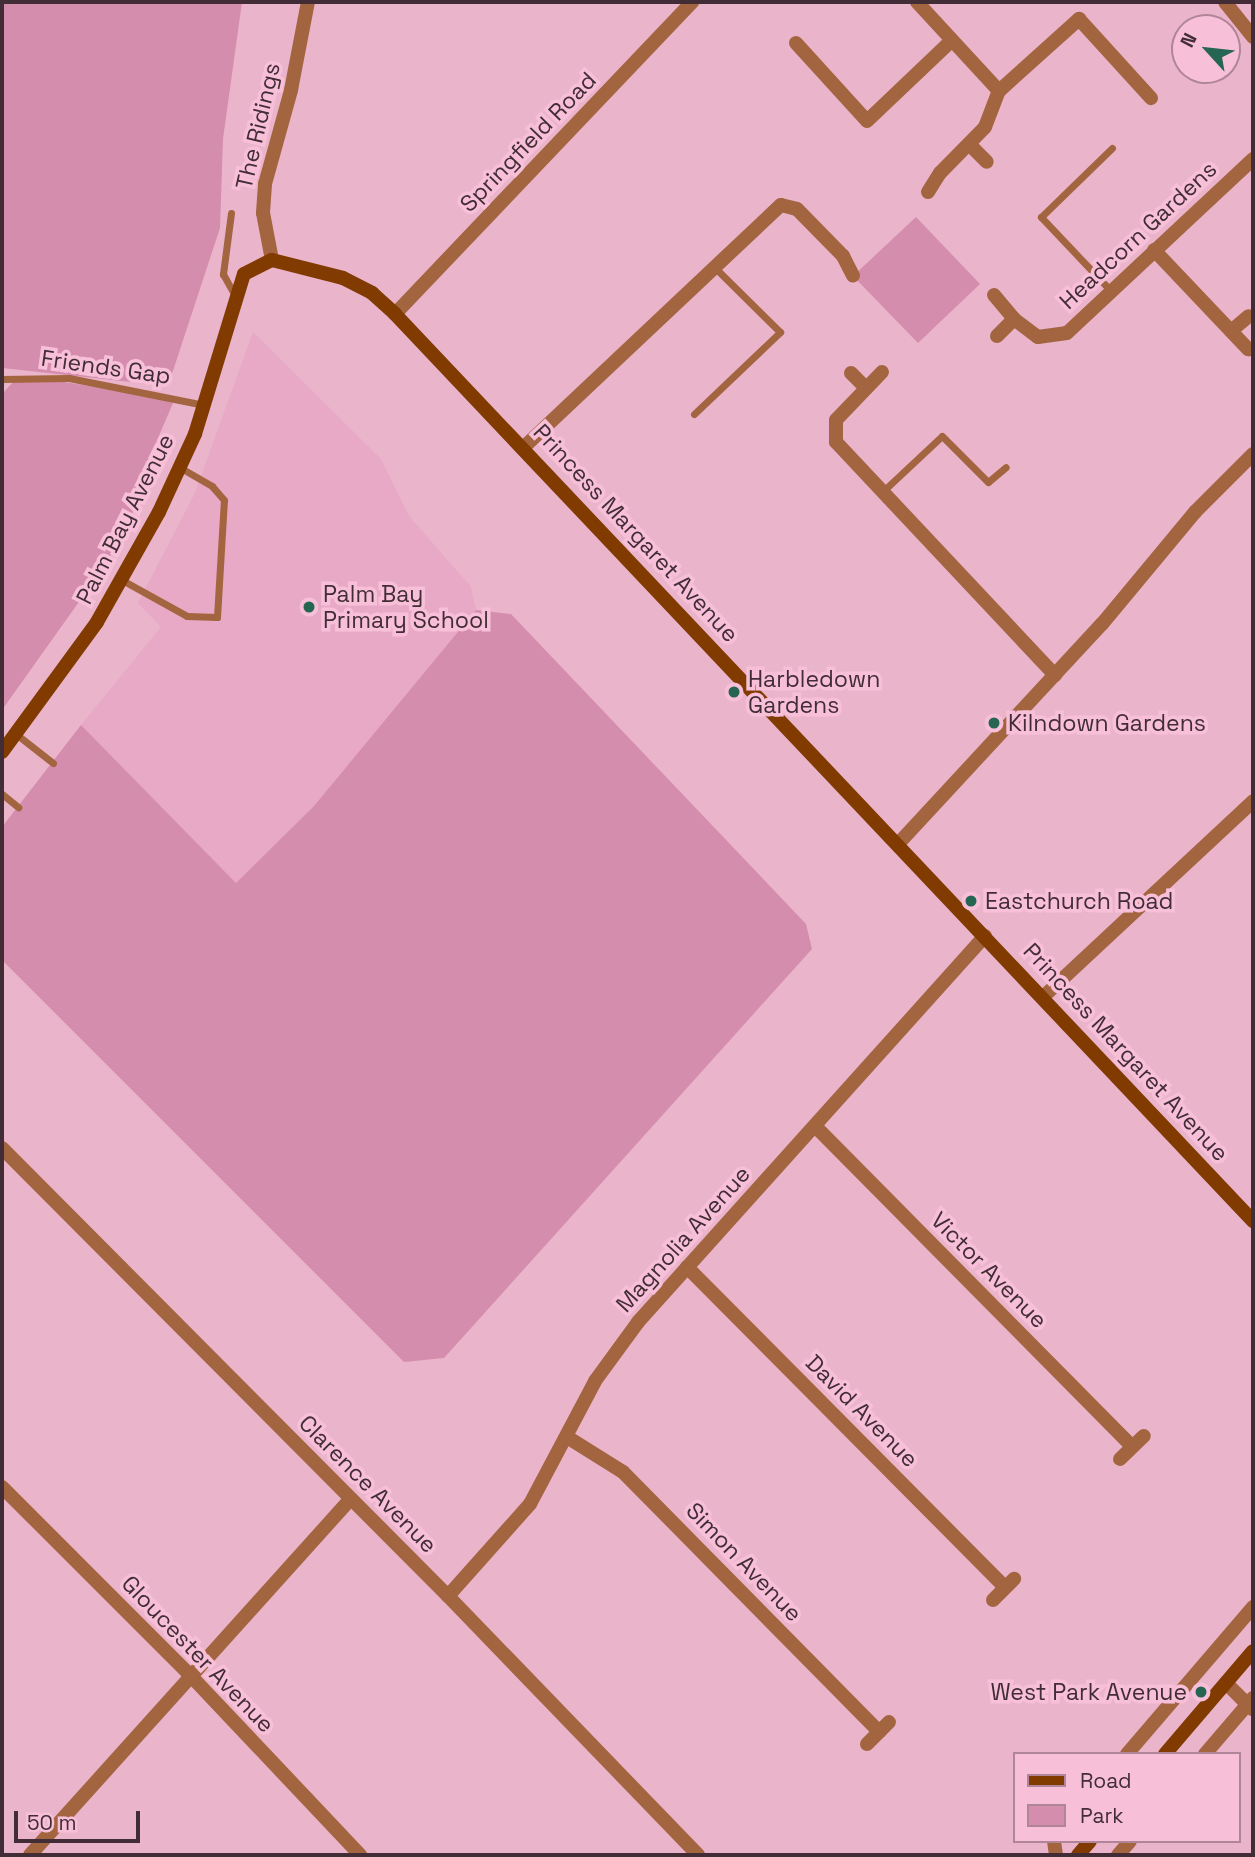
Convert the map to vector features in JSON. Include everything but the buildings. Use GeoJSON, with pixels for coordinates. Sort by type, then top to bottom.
{"type":"FeatureCollection","features":[{"type":"Feature","properties":{"kind":"main road","name":"Palm Bay Avenue"},"geometry":{"type":"LineString","coordinates":[[2,752],[97,622],[121,580],[181,468],[205,405],[235,296],[244,274],[272,260]]}},
{"type":"Feature","properties":{"kind":"main road","name":"Princess Margaret Avenue"},"geometry":{"type":"LineString","coordinates":[[272,260],[344,278],[372,293],[395,314],[524,447],[1253,1221]]}},
{"type":"Feature","properties":{"kind":"main road"},"geometry":{"type":"LineString","coordinates":[[1167,1752],[1253,1651]]}},
{"type":"Feature","properties":{"kind":"street","name":"The Ridings"},"geometry":{"type":"LineString","coordinates":[[272,260],[263,213],[264,184],[291,90],[308,2]]}},
{"type":"Feature","properties":{"kind":"street"},"geometry":{"type":"LineString","coordinates":[[917,2],[999,91]]}},
{"type":"Feature","properties":{"kind":"street"},"geometry":{"type":"LineString","coordinates":[[1225,2],[1253,37]]}},
{"type":"Feature","properties":{"kind":"street","name":"Springfield Road"},"geometry":{"type":"LineString","coordinates":[[395,314],[688,3]]}},
{"type":"Feature","properties":{"kind":"street"},"geometry":{"type":"LineString","coordinates":[[928,192],[940,173],[969,145],[995,109],[999,91],[1079,19],[1151,98]]}},
{"type":"Feature","properties":{"kind":"street"},"geometry":{"type":"LineString","coordinates":[[796,43],[867,121],[953,40]]}},
{"type":"Feature","properties":{"kind":"street"},"geometry":{"type":"LineString","coordinates":[[969,145],[987,162]]}},
{"type":"Feature","properties":{"kind":"street","name":"Headcorn Gardens"},"geometry":{"type":"LineString","coordinates":[[994,295],[1014,319],[1038,337],[1050,338],[1067,333],[1253,159]]}},
{"type":"Feature","properties":{"kind":"street"},"geometry":{"type":"LineString","coordinates":[[524,447],[781,205],[797,209],[843,256],[853,276]]}},
{"type":"Feature","properties":{"kind":"street"},"geometry":{"type":"LineString","coordinates":[[1154,250],[1248,349]]}},
{"type":"Feature","properties":{"kind":"street"},"geometry":{"type":"LineString","coordinates":[[1231,331],[1251,314]]}},
{"type":"Feature","properties":{"kind":"street"},"geometry":{"type":"LineString","coordinates":[[997,336],[1014,319]]}},
{"type":"Feature","properties":{"kind":"street"},"geometry":{"type":"LineString","coordinates":[[882,372],[845,409],[833,430],[842,451],[1055,675]]}},
{"type":"Feature","properties":{"kind":"street"},"geometry":{"type":"LineString","coordinates":[[851,373],[866,388]]}},
{"type":"Feature","properties":{"kind":"street"},"geometry":{"type":"LineString","coordinates":[[898,844],[1055,675],[1195,512],[1253,454]]}},
{"type":"Feature","properties":{"kind":"street"},"geometry":{"type":"LineString","coordinates":[[1043,997],[1253,801]]}},
{"type":"Feature","properties":{"kind":"street","name":"Magnolia Avenue"},"geometry":{"type":"LineString","coordinates":[[448,1596],[530,1504],[617,1348],[985,936]]}},
{"type":"Feature","properties":{"kind":"street","name":"Victor Avenue"},"geometry":{"type":"LineString","coordinates":[[815,1126],[1132,1446]]}},
{"type":"Feature","properties":{"kind":"street","name":"Clarence Avenue"},"geometry":{"type":"LineString","coordinates":[[2,1148],[448,1596],[698,1855]]}},
{"type":"Feature","properties":{"kind":"street","name":"David Avenue"},"geometry":{"type":"LineString","coordinates":[[687,1267],[1009,1583],[993,1600]]}},
{"type":"Feature","properties":{"kind":"street"},"geometry":{"type":"LineString","coordinates":[[1120,1459],[1143,1436]]}},
{"type":"Feature","properties":{"kind":"street","name":"Simon Avenue"},"geometry":{"type":"LineString","coordinates":[[566,1437],[623,1472],[884,1727],[867,1744]]}},
{"type":"Feature","properties":{"kind":"street","name":"Gloucester Avenue"},"geometry":{"type":"LineString","coordinates":[[2,1487],[190,1675],[360,1855]]}},
{"type":"Feature","properties":{"kind":"street"},"geometry":{"type":"LineString","coordinates":[[30,1855],[351,1500]]}},
{"type":"Feature","properties":{"kind":"street"},"geometry":{"type":"LineString","coordinates":[[1129,1752],[1253,1607]]}},
{"type":"Feature","properties":{"kind":"street"},"geometry":{"type":"LineString","coordinates":[[1207,1752],[1251,1704],[1226,1683]]}},
{"type":"Feature","properties":{"kind":"lane"},"geometry":{"type":"LineString","coordinates":[[1111,291],[1041,217],[1112,148]]}},
{"type":"Feature","properties":{"kind":"lane"},"geometry":{"type":"LineString","coordinates":[[231,213],[223,274],[235,296]]}},
{"type":"Feature","properties":{"kind":"lane"},"geometry":{"type":"LineString","coordinates":[[694,414],[779,332],[715,268]]}},
{"type":"Feature","properties":{"kind":"lane","name":"Friends Gap"},"geometry":{"type":"LineString","coordinates":[[2,379],[69,378],[205,405]]}},
{"type":"Feature","properties":{"kind":"lane"},"geometry":{"type":"LineString","coordinates":[[881,493],[942,436],[988,482],[1006,467]]}},
{"type":"Feature","properties":{"kind":"lane"},"geometry":{"type":"LineString","coordinates":[[121,580],[187,616],[217,617],[224,500],[212,486],[181,468]]}},
{"type":"Feature","properties":{"kind":"lane"},"geometry":{"type":"LineString","coordinates":[[16,734],[53,763]]}},
{"type":"Feature","properties":{"kind":"lane"},"geometry":{"type":"LineString","coordinates":[[2,794],[18,807]]}},
{"type":"Feature","properties":{"kind":"shaded area","name":"Palm Bay Primary School"},"geometry":{"type":"Polygon","coordinates":[[[253,332],[381,459],[409,516],[471,587],[476,610],[314,806],[236,883],[81,725],[161,627],[138,603],[195,493],[253,332]]]}},
{"type":"Feature","properties":{"kind":"green space"},"geometry":{"type":"Polygon","coordinates":[[[2,2],[242,2],[223,139],[220,228],[168,386],[2,368],[2,2]]]}},
{"type":"Feature","properties":{"kind":"green space"},"geometry":{"type":"Polygon","coordinates":[[[916,217],[980,284],[918,343],[853,276],[916,217]]]}},
{"type":"Feature","properties":{"kind":"green space"},"geometry":{"type":"Polygon","coordinates":[[[51,380],[166,398],[173,403],[131,501],[137,504],[108,561],[2,710],[2,394],[13,382],[51,380]]]}},
{"type":"Feature","properties":{"kind":"green space"},"geometry":{"type":"Polygon","coordinates":[[[476,610],[511,614],[806,924],[812,949],[444,1358],[404,1362],[2,960],[2,827],[81,725],[236,883],[314,806],[476,610]]]}},
{"type":"Feature","properties":{"kind":"place","name":"Palm Bay Primary School"},"geometry":{"type":"Point","coordinates":[309,607]}},
{"type":"Feature","properties":{"kind":"place","name":"Harbledown Gardens"},"geometry":{"type":"Point","coordinates":[734,692]}},
{"type":"Feature","properties":{"kind":"place","name":"Kilndown Gardens"},"geometry":{"type":"Point","coordinates":[994,723]}},
{"type":"Feature","properties":{"kind":"place","name":"Eastchurch Road"},"geometry":{"type":"Point","coordinates":[971,901]}},
{"type":"Feature","properties":{"kind":"place","name":"West Park Avenue"},"geometry":{"type":"Point","coordinates":[1201,1692]}}]}
